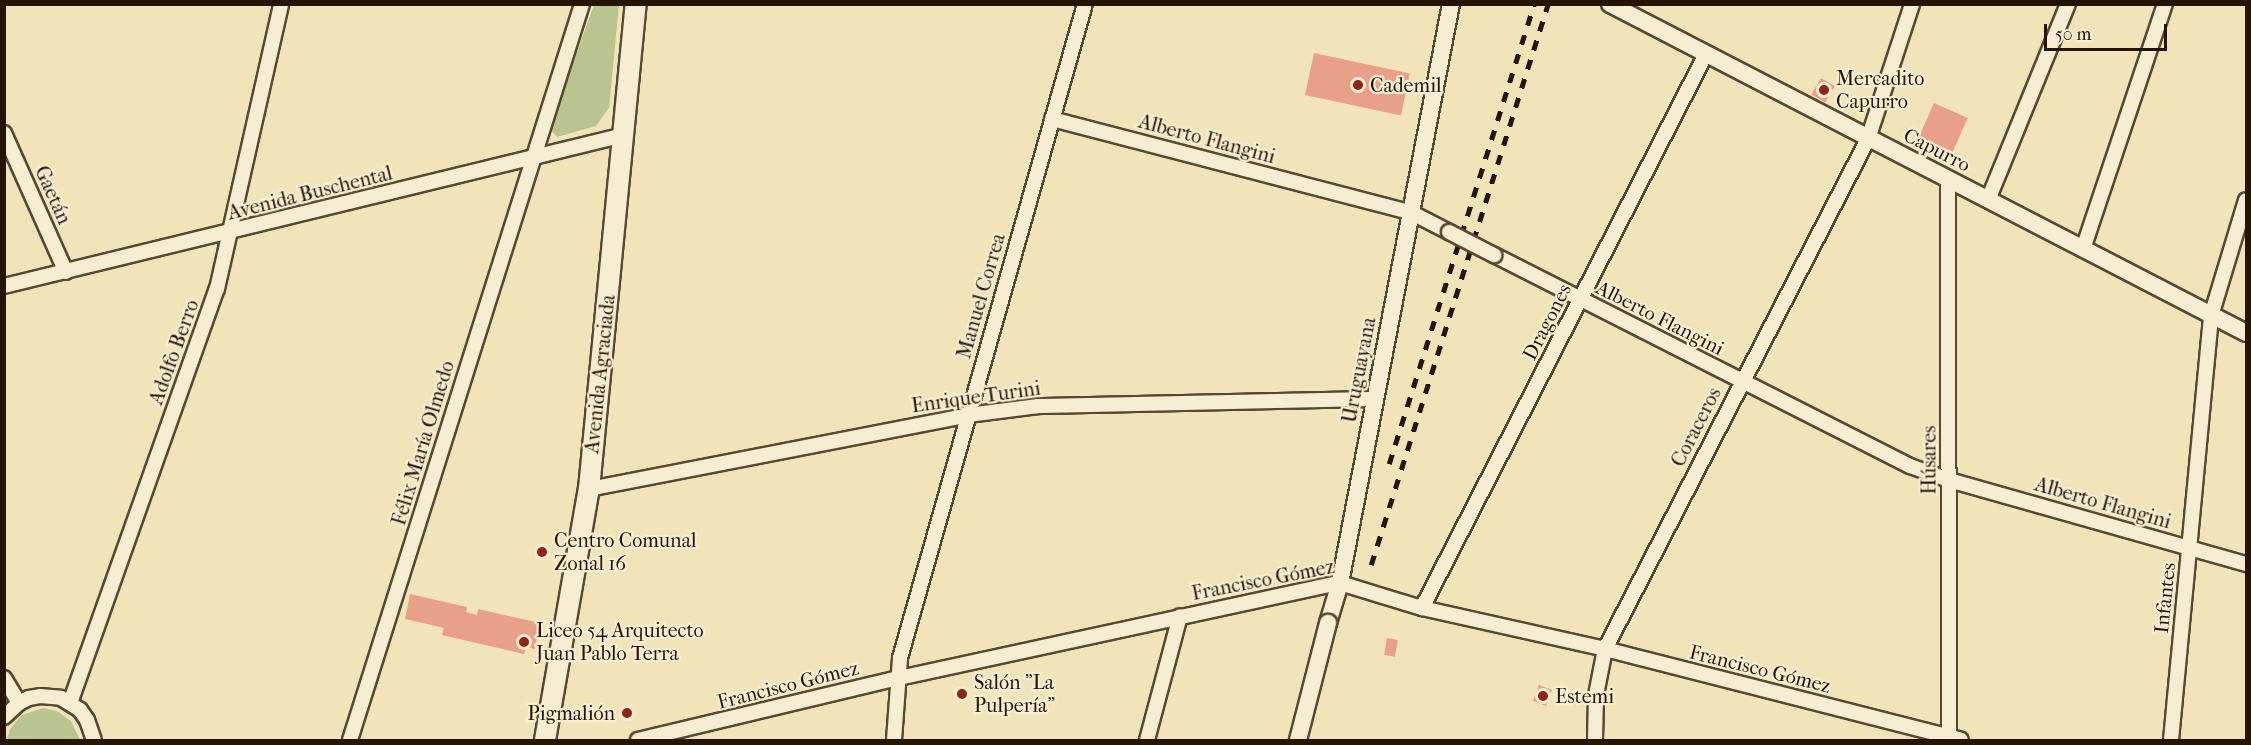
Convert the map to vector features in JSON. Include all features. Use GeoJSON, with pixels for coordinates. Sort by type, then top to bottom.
{"type":"FeatureCollection","features":[{"type":"Feature","properties":{"kind":"main road","name":"Avenida Agraciada"},"geometry":{"type":"LineString","coordinates":[[545,741],[589,489],[636,4]]}},
{"type":"Feature","properties":{"kind":"street","name":"Adolfo Berro"},"geometry":{"type":"LineString","coordinates":[[70,703],[218,289],[281,4]]}},
{"type":"Feature","properties":{"kind":"street","name":"Félix María Olmedo"},"geometry":{"type":"LineString","coordinates":[[350,741],[582,4]]}},
{"type":"Feature","properties":{"kind":"street","name":"Manuel Correa"},"geometry":{"type":"LineString","coordinates":[[894,741],[900,658],[1085,4]]}},
{"type":"Feature","properties":{"kind":"street","name":"Uruguayana"},"geometry":{"type":"LineString","coordinates":[[1298,741],[1340,583],[1451,4]]}},
{"type":"Feature","properties":{"kind":"street","name":"Capurro"},"geometry":{"type":"LineString","coordinates":[[1610,4],[2247,333]]}},
{"type":"Feature","properties":{"kind":"street","name":"Coraceros"},"geometry":{"type":"LineString","coordinates":[[1595,741],[1596,695],[1605,649],[1868,139],[1912,4]]}},
{"type":"Feature","properties":{"kind":"street"},"geometry":{"type":"LineString","coordinates":[[1988,200],[2068,4]]}},
{"type":"Feature","properties":{"kind":"street"},"geometry":{"type":"LineString","coordinates":[[2083,249],[2165,4]]}},
{"type":"Feature","properties":{"kind":"street","name":"Dragones"},"geometry":{"type":"LineString","coordinates":[[1422,608],[1706,54]]}},
{"type":"Feature","properties":{"kind":"street","name":"Alberto Flangini"},"geometry":{"type":"LineString","coordinates":[[1052,119],[1410,212],[1910,465],[1948,480],[2247,564]]}},
{"type":"Feature","properties":{"kind":"street","name":"Gaetán"},"geometry":{"type":"LineString","coordinates":[[4,134],[66,272]]}},
{"type":"Feature","properties":{"kind":"street","name":"Avenida Buschental"},"geometry":{"type":"LineString","coordinates":[[4,286],[624,135]]}},
{"type":"Feature","properties":{"kind":"street","name":"Húsares"},"geometry":{"type":"LineString","coordinates":[[1948,179],[1948,480],[1953,740]]}},
{"type":"Feature","properties":{"kind":"street","name":"Infantes"},"geometry":{"type":"LineString","coordinates":[[2171,741],[2211,316],[2247,200]]}},
{"type":"Feature","properties":{"kind":"street","name":"Enrique Turini"},"geometry":{"type":"LineString","coordinates":[[589,489],[968,415],[1038,406],[1375,399]]}},
{"type":"Feature","properties":{"kind":"street","name":"Francisco Gómez"},"geometry":{"type":"LineString","coordinates":[[638,741],[899,678],[1340,583],[1422,608],[1605,649],[1953,740]]}},
{"type":"Feature","properties":{"kind":"street"},"geometry":{"type":"LineString","coordinates":[[1147,741],[1180,616]]}},
{"type":"Feature","properties":{"kind":"street"},"geometry":{"type":"LineString","coordinates":[[4,678],[19,703]]}},
{"type":"Feature","properties":{"kind":"street"},"geometry":{"type":"LineString","coordinates":[[4,717],[19,703],[29,698],[50,696],[70,703],[87,720],[94,741]]}},
{"type":"Feature","properties":{"kind":"green space"},"geometry":{"type":"Polygon","coordinates":[[[594,5],[619,5],[609,108],[596,126],[557,137],[551,130],[551,125],[594,5]]]}},
{"type":"Feature","properties":{"kind":"green space"},"geometry":{"type":"Polygon","coordinates":[[[43,708],[57,711],[71,721],[80,740],[7,740],[10,729],[22,715],[43,708]]]}},
{"type":"Feature","properties":{"kind":"building","name":"Cademil"},"geometry":{"type":"Polygon","coordinates":[[[1314,53],[1410,73],[1401,115],[1305,95],[1314,53]]]}},
{"type":"Feature","properties":{"kind":"building","name":"Mercadito Capurro"},"geometry":{"type":"Polygon","coordinates":[[[1821,78],[1835,86],[1825,102],[1812,94],[1821,78]]]}},
{"type":"Feature","properties":{"kind":"building"},"geometry":{"type":"Polygon","coordinates":[[[1934,103],[1968,118],[1953,152],[1919,137],[1934,103]]]}},
{"type":"Feature","properties":{"kind":"building"},"geometry":{"type":"Polygon","coordinates":[[[410,594],[467,607],[466,612],[477,615],[478,609],[540,623],[535,649],[526,647],[524,654],[442,635],[444,628],[405,619],[410,594]]]}},
{"type":"Feature","properties":{"kind":"building"},"geometry":{"type":"Polygon","coordinates":[[[1387,638],[1398,640],[1395,657],[1384,655],[1387,638]]]}},
{"type":"Feature","properties":{"kind":"building","name":"Estemi"},"geometry":{"type":"Polygon","coordinates":[[[1539,685],[1552,690],[1546,706],[1533,701],[1539,685]]]}},
{"type":"Feature","properties":{"kind":"railway"},"geometry":{"type":"LineString","coordinates":[[1389,464],[1534,4]]}},
{"type":"Feature","properties":{"kind":"railway"},"geometry":{"type":"LineString","coordinates":[[1371,565],[1548,4]]}},
{"type":"Feature","properties":{"kind":"place","name":"Cademil"},"geometry":{"type":"Point","coordinates":[1358,85]}},
{"type":"Feature","properties":{"kind":"place","name":"Mercadito Capurro"},"geometry":{"type":"Point","coordinates":[1824,90]}},
{"type":"Feature","properties":{"kind":"place","name":"Centro Comunal Zonal 16"},"geometry":{"type":"Point","coordinates":[542,552]}},
{"type":"Feature","properties":{"kind":"place","name":"Liceo 54 Arquitecto Juan Pablo Terra"},"geometry":{"type":"Point","coordinates":[524,642]}},
{"type":"Feature","properties":{"kind":"place","name":"Salón \"La Pulpería\""},"geometry":{"type":"Point","coordinates":[962,694]}},
{"type":"Feature","properties":{"kind":"place","name":"Estemi"},"geometry":{"type":"Point","coordinates":[1543,696]}},
{"type":"Feature","properties":{"kind":"place","name":"Pigmalión"},"geometry":{"type":"Point","coordinates":[627,713]}}]}
